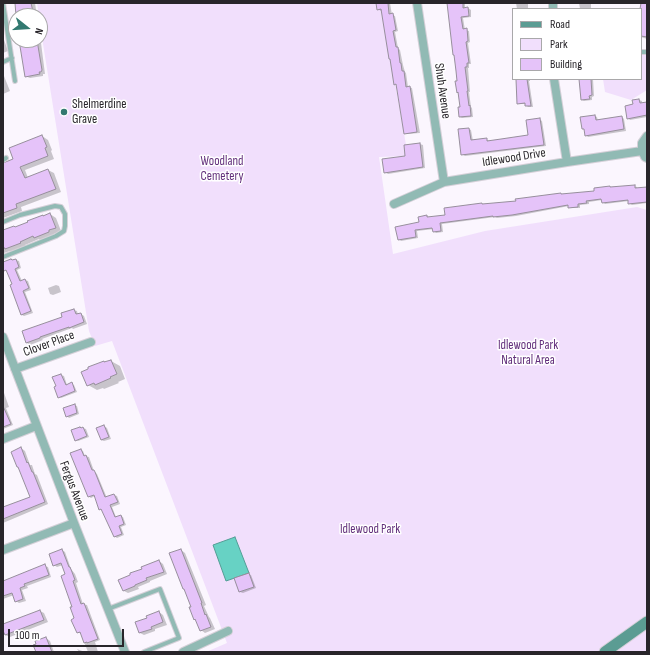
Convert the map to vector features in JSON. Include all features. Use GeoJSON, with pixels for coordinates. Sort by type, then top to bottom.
{"type":"FeatureCollection","features":[{"type":"Feature","properties":{"kind":"street","name":"Shuh Avenue"},"geometry":{"type":"LineString","coordinates":[[417,3],[444,182]]}},
{"type":"Feature","properties":{"kind":"street"},"geometry":{"type":"LineString","coordinates":[[554,80],[566,162]]}},
{"type":"Feature","properties":{"kind":"street"},"geometry":{"type":"LineString","coordinates":[[647,136],[642,143],[642,151],[647,158]]}},
{"type":"Feature","properties":{"kind":"street","name":"Idlewood Drive"},"geometry":{"type":"LineString","coordinates":[[394,204],[444,182],[642,151]]}},
{"type":"Feature","properties":{"kind":"street","name":"Fergus Avenue"},"geometry":{"type":"LineString","coordinates":[[3,337],[36,426],[125,652]]}},
{"type":"Feature","properties":{"kind":"street","name":"Clover Place"},"geometry":{"type":"LineString","coordinates":[[15,369],[91,342]]}},
{"type":"Feature","properties":{"kind":"street"},"geometry":{"type":"LineString","coordinates":[[3,439],[36,426]]}},
{"type":"Feature","properties":{"kind":"street"},"geometry":{"type":"LineString","coordinates":[[3,550],[74,523]]}},
{"type":"Feature","properties":{"kind":"street"},"geometry":{"type":"LineString","coordinates":[[605,652],[647,622]]}},
{"type":"Feature","properties":{"kind":"street"},"geometry":{"type":"LineString","coordinates":[[183,652],[228,631]]}},
{"type":"Feature","properties":{"kind":"lane"},"geometry":{"type":"LineString","coordinates":[[3,3],[15,81]]}},
{"type":"Feature","properties":{"kind":"lane"},"geometry":{"type":"LineString","coordinates":[[3,62],[12,58]]}},
{"type":"Feature","properties":{"kind":"lane"},"geometry":{"type":"LineString","coordinates":[[3,222],[20,215],[55,206],[61,207],[65,214],[64,231],[56,236],[3,257]]}},
{"type":"Feature","properties":{"kind":"lane"},"geometry":{"type":"LineString","coordinates":[[108,609],[160,589],[179,638],[144,652]]}},
{"type":"Feature","properties":{"kind":"green space"},"geometry":{"type":"Polygon","coordinates":[[[37,3],[381,3],[408,156],[379,157],[393,254],[485,231],[637,207],[647,210],[647,652],[206,652],[227,643],[112,341],[95,346],[89,331],[44,48],[48,48],[48,8],[38,8],[37,3]]]}},
{"type":"Feature","properties":{"kind":"green space"},"geometry":{"type":"Polygon","coordinates":[[[642,55],[647,55],[647,90],[631,100],[605,92],[603,80],[642,80],[642,55]]]}},
{"type":"Feature","properties":{"kind":"shaded area"},"geometry":{"type":"Polygon","coordinates":[[[235,537],[249,573],[226,581],[213,545],[235,537]]]}},
{"type":"Feature","properties":{"kind":"building"},"geometry":{"type":"Polygon","coordinates":[[[15,3],[31,3],[32,8],[15,8],[15,3]]]}},
{"type":"Feature","properties":{"kind":"building"},"geometry":{"type":"Polygon","coordinates":[[[376,3],[388,3],[389,14],[393,13],[396,30],[393,31],[396,47],[398,47],[402,71],[404,71],[406,87],[410,86],[417,132],[404,134],[381,9],[377,10],[376,3]]]}},
{"type":"Feature","properties":{"kind":"building"},"geometry":{"type":"Polygon","coordinates":[[[447,3],[463,3],[463,8],[468,7],[469,16],[461,17],[463,29],[467,28],[468,41],[466,42],[469,63],[467,63],[467,67],[465,67],[471,116],[459,117],[458,107],[460,107],[455,81],[457,81],[456,71],[447,3]]]}},
{"type":"Feature","properties":{"kind":"building"},"geometry":{"type":"Polygon","coordinates":[[[641,3],[647,3],[647,37],[642,36],[642,8],[640,8],[641,3]]]}},
{"type":"Feature","properties":{"kind":"building"},"geometry":{"type":"Polygon","coordinates":[[[20,48],[38,48],[42,70],[39,72],[40,74],[25,77],[20,48]]]}},
{"type":"Feature","properties":{"kind":"building"},"geometry":{"type":"Polygon","coordinates":[[[516,80],[527,80],[531,106],[525,106],[525,103],[517,104],[516,80]]]}},
{"type":"Feature","properties":{"kind":"building"},"geometry":{"type":"Polygon","coordinates":[[[579,80],[591,80],[592,95],[589,96],[590,99],[581,100],[579,80]]]}},
{"type":"Feature","properties":{"kind":"building"},"geometry":{"type":"Polygon","coordinates":[[[639,99],[640,103],[647,102],[647,115],[627,119],[625,106],[633,104],[632,100],[639,99]]]}},
{"type":"Feature","properties":{"kind":"building"},"geometry":{"type":"Polygon","coordinates":[[[595,115],[596,120],[622,116],[624,129],[585,136],[580,117],[595,115]]]}},
{"type":"Feature","properties":{"kind":"building"},"geometry":{"type":"Polygon","coordinates":[[[540,118],[544,145],[461,155],[458,129],[469,128],[471,140],[487,138],[487,141],[528,135],[526,120],[540,118]]]}},
{"type":"Feature","properties":{"kind":"building"},"geometry":{"type":"Polygon","coordinates":[[[42,135],[47,147],[45,148],[48,156],[20,167],[25,178],[48,169],[56,189],[16,204],[17,208],[3,213],[3,163],[13,159],[9,148],[42,135]]]}},
{"type":"Feature","properties":{"kind":"building"},"geometry":{"type":"Polygon","coordinates":[[[420,143],[423,167],[384,173],[382,159],[405,156],[404,145],[420,143]]]}},
{"type":"Feature","properties":{"kind":"building"},"geometry":{"type":"Polygon","coordinates":[[[635,185],[635,188],[647,187],[647,202],[628,204],[628,200],[602,203],[601,199],[586,201],[587,203],[578,204],[578,207],[568,208],[568,205],[512,215],[440,223],[441,231],[433,232],[432,228],[415,230],[416,237],[398,240],[395,227],[419,222],[418,217],[427,215],[427,217],[445,215],[444,208],[482,203],[516,201],[515,199],[561,193],[594,191],[594,188],[610,186],[635,185]]]}},
{"type":"Feature","properties":{"kind":"building"},"geometry":{"type":"Polygon","coordinates":[[[50,213],[56,228],[34,238],[33,236],[20,242],[21,243],[5,249],[3,248],[3,230],[14,226],[15,227],[50,213]]]}},
{"type":"Feature","properties":{"kind":"building"},"geometry":{"type":"Polygon","coordinates":[[[16,259],[19,267],[15,269],[20,281],[25,279],[29,288],[23,291],[31,311],[21,315],[10,285],[12,284],[6,270],[4,271],[3,268],[3,262],[16,259]]]}},
{"type":"Feature","properties":{"kind":"building"},"geometry":{"type":"Polygon","coordinates":[[[74,309],[76,314],[81,313],[84,322],[26,343],[22,331],[62,317],[61,313],[74,309]]]}},
{"type":"Feature","properties":{"kind":"building"},"geometry":{"type":"Polygon","coordinates":[[[111,360],[117,374],[95,385],[94,383],[87,386],[81,372],[88,369],[88,367],[111,360]]]}},
{"type":"Feature","properties":{"kind":"building"},"geometry":{"type":"Polygon","coordinates":[[[61,374],[66,385],[72,382],[75,391],[58,398],[54,387],[56,386],[52,377],[61,374]]]}},
{"type":"Feature","properties":{"kind":"building"},"geometry":{"type":"Polygon","coordinates":[[[75,404],[77,413],[66,417],[63,408],[75,404]]]}},
{"type":"Feature","properties":{"kind":"building"},"geometry":{"type":"Polygon","coordinates":[[[3,406],[11,424],[3,427],[3,406]]]}},
{"type":"Feature","properties":{"kind":"building"},"geometry":{"type":"Polygon","coordinates":[[[104,425],[109,437],[101,440],[96,428],[104,425]]]}},
{"type":"Feature","properties":{"kind":"building"},"geometry":{"type":"Polygon","coordinates":[[[83,427],[87,436],[75,441],[71,430],[83,427]]]}},
{"type":"Feature","properties":{"kind":"building"},"geometry":{"type":"Polygon","coordinates":[[[21,447],[45,502],[3,519],[3,507],[30,497],[11,452],[21,447]]]}},
{"type":"Feature","properties":{"kind":"building"},"geometry":{"type":"Polygon","coordinates":[[[81,449],[84,456],[86,455],[92,470],[95,472],[105,497],[114,494],[118,502],[110,505],[115,517],[121,515],[124,524],[119,526],[122,534],[114,537],[101,509],[99,510],[94,495],[88,497],[70,453],[81,449]]]}},
{"type":"Feature","properties":{"kind":"building"},"geometry":{"type":"Polygon","coordinates":[[[62,549],[75,580],[73,581],[81,604],[84,603],[98,639],[87,643],[84,643],[80,632],[77,633],[71,620],[74,618],[70,607],[72,607],[61,576],[65,574],[61,563],[53,566],[49,554],[62,549]]]}},
{"type":"Feature","properties":{"kind":"building"},"geometry":{"type":"Polygon","coordinates":[[[181,549],[202,603],[205,615],[206,614],[211,627],[200,631],[195,619],[194,620],[189,607],[191,607],[169,553],[181,549]]]}},
{"type":"Feature","properties":{"kind":"building"},"geometry":{"type":"Polygon","coordinates":[[[159,560],[164,572],[146,578],[147,580],[123,591],[118,580],[130,575],[130,573],[142,569],[141,567],[159,560]]]}},
{"type":"Feature","properties":{"kind":"building"},"geometry":{"type":"Polygon","coordinates":[[[45,564],[49,575],[24,584],[25,586],[20,588],[23,599],[15,602],[12,593],[3,596],[3,581],[45,564]]]}},
{"type":"Feature","properties":{"kind":"building"},"geometry":{"type":"Polygon","coordinates":[[[249,573],[254,587],[239,592],[234,578],[249,573]]]}},
{"type":"Feature","properties":{"kind":"building"},"geometry":{"type":"Polygon","coordinates":[[[40,610],[44,620],[5,635],[3,631],[3,624],[40,610]]]}},
{"type":"Feature","properties":{"kind":"building"},"geometry":{"type":"Polygon","coordinates":[[[159,611],[163,622],[151,627],[152,629],[139,633],[135,622],[147,618],[146,616],[159,611]]]}},
{"type":"Feature","properties":{"kind":"building"},"geometry":{"type":"Polygon","coordinates":[[[46,637],[52,652],[36,652],[33,645],[36,644],[35,641],[46,637]]]}},
{"type":"Feature","properties":{"kind":"place","name":"Shelmerdine Grave"},"geometry":{"type":"Point","coordinates":[64,112]}},
{"type":"Feature","properties":{"kind":"park label","name":"Woodland Cemetery"},"geometry":{"type":"Point","coordinates":[222,170]}},
{"type":"Feature","properties":{"kind":"park label","name":"Idlewood Park Natural Area"},"geometry":{"type":"Point","coordinates":[528,354]}},
{"type":"Feature","properties":{"kind":"park label","name":"Idlewood Park"},"geometry":{"type":"Point","coordinates":[370,530]}}]}
